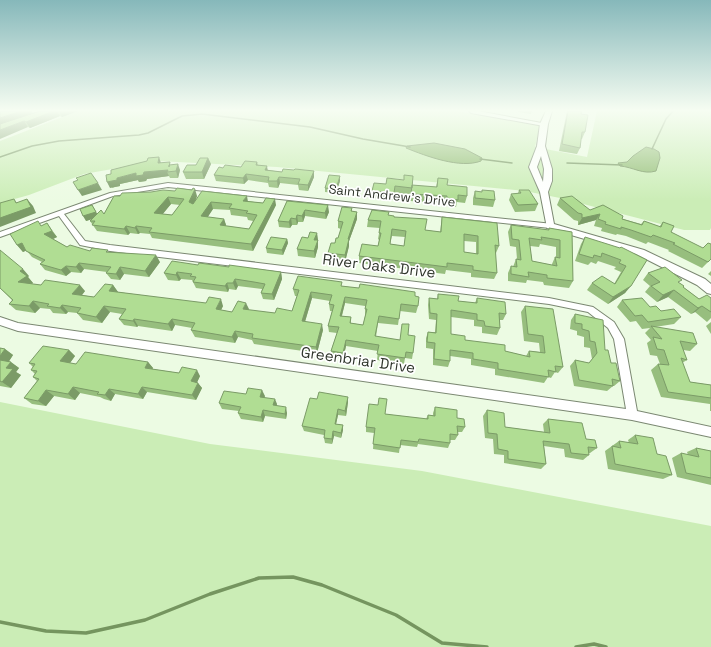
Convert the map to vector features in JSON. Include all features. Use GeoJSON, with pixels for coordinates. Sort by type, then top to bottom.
{"type":"FeatureCollection","features":[{"type":"Feature","properties":{"kind":"street"},"geometry":{"type":"LineString","coordinates":[[542,141],[533,167],[544,192],[550,226]]}},
{"type":"Feature","properties":{"kind":"street"},"geometry":{"type":"LineString","coordinates":[[541,146],[548,171],[547,186],[544,192]]}},
{"type":"Feature","properties":{"kind":"street","name":"Saint Andrew's Drive"},"geometry":{"type":"LineString","coordinates":[[60,213],[112,194],[168,185],[550,226],[640,252],[701,282],[711,290]]}},
{"type":"Feature","properties":{"kind":"street"},"geometry":{"type":"LineString","coordinates":[[0,235],[60,213]]}},
{"type":"Feature","properties":{"kind":"street","name":"River Oaks Drive"},"geometry":{"type":"LineString","coordinates":[[60,213],[83,243],[549,301],[590,309],[611,324],[619,339],[632,415]]}},
{"type":"Feature","properties":{"kind":"street","name":"Greenbriar Drive"},"geometry":{"type":"LineString","coordinates":[[0,321],[18,327],[632,415],[711,432]]}},
{"type":"Feature","properties":{"kind":"shaded area"},"geometry":{"type":"Polygon","coordinates":[[[0,141],[536,141],[535,147],[587,157],[590,141],[711,141],[710,230],[684,230],[560,198],[525,191],[277,167],[158,161],[84,174],[29,195],[0,203],[0,141]]]}},
{"type":"Feature","properties":{"kind":"shaded area"},"geometry":{"type":"Polygon","coordinates":[[[434,143],[465,149],[482,158],[481,161],[473,163],[453,163],[423,155],[406,148],[407,146],[434,143]]]}},
{"type":"Feature","properties":{"kind":"shaded area"},"geometry":{"type":"Polygon","coordinates":[[[646,147],[659,152],[660,158],[656,171],[642,171],[620,166],[618,163],[627,162],[646,147]]]}},
{"type":"Feature","properties":{"kind":"shaded area"},"geometry":{"type":"Polygon","coordinates":[[[0,402],[210,444],[422,471],[711,526],[711,647],[0,647],[0,402]]]}},
{"type":"Feature","properties":{"kind":"building"},"geometry":{"type":"Polygon","coordinates":[[[563,141],[581,141],[580,148],[562,144],[563,141]]]}},
{"type":"Feature","properties":{"kind":"building"},"geometry":{"type":"Polygon","coordinates":[[[159,157],[158,163],[170,162],[169,165],[178,164],[176,171],[167,172],[168,170],[144,172],[143,175],[136,176],[136,173],[107,182],[106,175],[111,174],[111,170],[147,161],[148,158],[159,157]]]}},
{"type":"Feature","properties":{"kind":"building"},"geometry":{"type":"Polygon","coordinates":[[[200,158],[208,158],[202,172],[183,172],[187,165],[196,165],[200,158]]]}},
{"type":"Feature","properties":{"kind":"building"},"geometry":{"type":"Polygon","coordinates":[[[245,161],[257,162],[256,165],[267,166],[265,170],[282,172],[283,169],[314,171],[308,185],[298,184],[300,179],[279,177],[277,181],[268,181],[269,177],[246,174],[243,178],[214,175],[219,167],[223,168],[225,165],[241,167],[245,161]]]}},
{"type":"Feature","properties":{"kind":"building"},"geometry":{"type":"Polygon","coordinates":[[[91,173],[98,183],[78,190],[73,182],[78,180],[76,178],[91,173]]]}},
{"type":"Feature","properties":{"kind":"building"},"geometry":{"type":"Polygon","coordinates":[[[329,175],[340,176],[336,189],[325,188],[329,175]]]}},
{"type":"Feature","properties":{"kind":"building"},"geometry":{"type":"Polygon","coordinates":[[[404,175],[413,176],[412,188],[395,186],[394,193],[372,191],[374,183],[386,184],[387,178],[404,180],[404,175]]]}},
{"type":"Feature","properties":{"kind":"building"},"geometry":{"type":"Polygon","coordinates":[[[438,178],[448,179],[447,185],[467,187],[467,196],[458,195],[458,200],[447,198],[447,196],[411,194],[412,185],[437,187],[438,178]]]}},
{"type":"Feature","properties":{"kind":"building"},"geometry":{"type":"Polygon","coordinates":[[[177,188],[195,189],[189,202],[193,204],[202,191],[247,196],[243,201],[263,203],[266,198],[275,199],[251,244],[149,232],[152,228],[136,226],[135,228],[126,226],[124,229],[92,225],[95,221],[90,221],[101,210],[104,214],[114,196],[120,196],[122,193],[163,190],[175,191],[177,188]],[[168,197],[154,213],[172,215],[184,199],[168,197]],[[211,202],[201,216],[224,219],[220,225],[249,229],[257,215],[246,213],[248,211],[229,208],[232,204],[211,202]]]}},
{"type":"Feature","properties":{"kind":"building"},"geometry":{"type":"Polygon","coordinates":[[[482,190],[494,191],[495,200],[475,198],[475,191],[482,192],[482,190]]]}},
{"type":"Feature","properties":{"kind":"building"},"geometry":{"type":"Polygon","coordinates":[[[519,190],[529,190],[538,204],[518,205],[511,194],[521,193],[519,190]]]}},
{"type":"Feature","properties":{"kind":"building"},"geometry":{"type":"Polygon","coordinates":[[[572,196],[590,210],[603,205],[623,216],[622,219],[642,225],[644,221],[661,227],[663,222],[674,226],[671,232],[703,248],[708,243],[711,244],[711,259],[708,262],[673,244],[675,243],[653,235],[651,237],[621,227],[621,229],[605,224],[606,222],[598,219],[600,214],[582,218],[582,214],[578,213],[560,198],[572,196]]]}},
{"type":"Feature","properties":{"kind":"building"},"geometry":{"type":"Polygon","coordinates":[[[14,199],[16,203],[27,199],[31,207],[0,218],[0,203],[14,199]]]}},
{"type":"Feature","properties":{"kind":"building"},"geometry":{"type":"Polygon","coordinates":[[[287,201],[328,205],[325,213],[305,210],[302,216],[297,215],[296,219],[291,218],[289,222],[278,221],[287,201]]]}},
{"type":"Feature","properties":{"kind":"building"},"geometry":{"type":"Polygon","coordinates":[[[92,205],[96,212],[83,216],[80,209],[92,205]]]}},
{"type":"Feature","properties":{"kind":"building"},"geometry":{"type":"Polygon","coordinates":[[[342,207],[352,208],[351,211],[357,212],[348,239],[345,255],[328,253],[331,243],[335,243],[336,238],[338,238],[343,222],[338,221],[342,207]]]}},
{"type":"Feature","properties":{"kind":"building"},"geometry":{"type":"Polygon","coordinates":[[[372,210],[389,212],[388,215],[394,217],[427,219],[425,230],[441,232],[442,217],[497,223],[499,246],[495,245],[497,273],[473,270],[473,266],[447,263],[447,267],[359,256],[362,244],[378,246],[381,233],[379,233],[381,221],[368,220],[372,210]],[[392,229],[390,244],[404,246],[406,231],[392,229]],[[464,234],[464,252],[478,254],[478,236],[464,234]]]}},
{"type":"Feature","properties":{"kind":"building"},"geometry":{"type":"Polygon","coordinates":[[[38,221],[41,226],[47,223],[52,231],[44,234],[67,247],[70,245],[90,251],[92,248],[108,250],[106,252],[156,255],[145,271],[120,267],[116,274],[106,273],[111,267],[79,263],[76,267],[66,266],[61,270],[40,264],[45,260],[26,251],[22,243],[17,245],[10,234],[38,221]]]}},
{"type":"Feature","properties":{"kind":"building"},"geometry":{"type":"Polygon","coordinates":[[[511,225],[549,230],[549,228],[572,232],[573,281],[547,278],[547,275],[528,272],[529,277],[511,274],[511,266],[517,267],[516,259],[521,260],[519,240],[512,239],[511,225]],[[541,237],[542,240],[529,238],[532,261],[557,266],[555,257],[560,258],[560,240],[541,237]]]}},
{"type":"Feature","properties":{"kind":"building"},"geometry":{"type":"Polygon","coordinates":[[[310,232],[317,233],[314,240],[318,240],[314,251],[297,249],[302,237],[308,238],[310,232]]]}},
{"type":"Feature","properties":{"kind":"building"},"geometry":{"type":"Polygon","coordinates":[[[271,237],[287,239],[282,250],[266,248],[271,237]]]}},
{"type":"Feature","properties":{"kind":"building"},"geometry":{"type":"Polygon","coordinates":[[[585,237],[620,248],[621,247],[647,260],[631,286],[613,297],[592,283],[602,276],[615,284],[626,266],[619,263],[621,260],[602,253],[601,257],[594,255],[593,258],[579,254],[585,237]]]}},
{"type":"Feature","properties":{"kind":"building"},"geometry":{"type":"Polygon","coordinates":[[[0,250],[23,269],[20,271],[27,276],[18,282],[41,285],[45,280],[80,285],[72,294],[94,297],[105,284],[113,285],[109,291],[206,303],[209,297],[221,299],[216,309],[232,312],[238,301],[246,303],[243,309],[275,313],[277,308],[292,311],[299,290],[293,289],[298,276],[342,282],[341,286],[359,288],[360,284],[415,292],[415,296],[419,297],[418,306],[401,304],[399,319],[379,316],[375,336],[400,340],[402,324],[409,324],[408,335],[415,336],[413,353],[406,352],[405,358],[377,354],[379,345],[346,340],[343,353],[331,351],[339,327],[328,326],[334,305],[329,304],[332,295],[311,292],[302,321],[322,324],[316,347],[252,338],[253,334],[235,331],[232,337],[191,330],[195,323],[172,319],[168,324],[134,319],[133,321],[119,319],[126,309],[104,306],[96,317],[77,313],[81,308],[62,305],[60,308],[47,306],[49,304],[33,301],[29,306],[9,304],[13,300],[0,288],[0,250]],[[345,297],[340,316],[351,317],[350,323],[363,325],[367,309],[365,309],[367,300],[345,297]]]}},
{"type":"Feature","properties":{"kind":"building"},"geometry":{"type":"Polygon","coordinates":[[[172,261],[198,265],[199,263],[229,267],[229,265],[281,272],[272,294],[261,293],[265,284],[235,279],[233,283],[227,283],[225,286],[193,282],[196,277],[190,276],[192,274],[177,272],[176,275],[164,273],[172,261]]]}},
{"type":"Feature","properties":{"kind":"building"},"geometry":{"type":"Polygon","coordinates":[[[665,267],[682,280],[678,282],[684,286],[683,287],[699,299],[707,295],[711,298],[711,312],[702,306],[698,308],[674,290],[663,295],[651,286],[660,282],[648,273],[665,267]]]}},
{"type":"Feature","properties":{"kind":"building"},"geometry":{"type":"Polygon","coordinates":[[[438,294],[459,296],[458,301],[477,303],[477,298],[505,302],[506,314],[499,313],[500,328],[485,326],[484,321],[477,320],[477,314],[451,310],[451,334],[465,336],[465,340],[505,345],[505,351],[530,357],[529,351],[545,353],[543,336],[528,334],[525,306],[553,309],[563,367],[555,366],[556,372],[548,370],[549,377],[498,369],[498,363],[473,359],[473,353],[450,350],[450,361],[434,359],[435,343],[427,342],[428,332],[436,333],[437,314],[430,313],[429,298],[438,299],[438,294]]]}},
{"type":"Feature","properties":{"kind":"building"},"geometry":{"type":"Polygon","coordinates":[[[642,298],[650,307],[656,306],[661,311],[674,309],[681,317],[648,322],[642,315],[635,316],[622,300],[642,298]]]}},
{"type":"Feature","properties":{"kind":"building"},"geometry":{"type":"Polygon","coordinates":[[[575,314],[603,320],[605,350],[608,350],[611,363],[616,363],[620,381],[612,379],[613,386],[579,380],[575,360],[589,363],[597,353],[595,342],[590,341],[589,331],[582,329],[582,324],[575,323],[575,314]]]}},
{"type":"Feature","properties":{"kind":"building"},"geometry":{"type":"Polygon","coordinates":[[[651,326],[693,333],[697,344],[680,341],[687,360],[681,358],[690,382],[711,385],[711,398],[668,392],[658,364],[669,365],[664,350],[657,349],[653,337],[662,339],[651,326]]]}},
{"type":"Feature","properties":{"kind":"building"},"geometry":{"type":"Polygon","coordinates":[[[43,346],[69,350],[60,361],[76,364],[85,352],[148,362],[145,368],[179,373],[182,367],[197,370],[191,381],[198,383],[192,395],[142,387],[138,394],[109,389],[105,395],[97,394],[99,392],[73,387],[68,394],[46,390],[38,401],[24,398],[39,379],[33,377],[37,371],[31,370],[35,364],[29,363],[43,346]]]}},
{"type":"Feature","properties":{"kind":"building"},"geometry":{"type":"Polygon","coordinates":[[[0,348],[5,349],[0,356],[0,348]]]}},
{"type":"Feature","properties":{"kind":"building"},"geometry":{"type":"Polygon","coordinates":[[[0,360],[11,362],[6,368],[13,369],[2,382],[0,381],[0,360]]]}},
{"type":"Feature","properties":{"kind":"building"},"geometry":{"type":"Polygon","coordinates":[[[248,388],[262,390],[260,397],[275,399],[273,405],[286,407],[285,414],[263,410],[261,417],[238,413],[241,407],[219,403],[224,391],[246,394],[248,388]]]}},
{"type":"Feature","properties":{"kind":"building"},"geometry":{"type":"Polygon","coordinates":[[[319,392],[348,397],[345,411],[338,409],[335,424],[343,425],[341,433],[333,431],[332,439],[324,438],[325,430],[302,426],[310,398],[317,399],[319,392]]]}},
{"type":"Feature","properties":{"kind":"building"},"geometry":{"type":"Polygon","coordinates":[[[379,398],[387,399],[385,414],[428,419],[428,415],[435,416],[435,407],[457,410],[457,418],[464,419],[465,427],[457,426],[458,435],[450,434],[450,443],[419,439],[418,442],[401,440],[400,448],[373,444],[375,428],[366,427],[369,404],[378,405],[379,398]]]}},
{"type":"Feature","properties":{"kind":"building"},"geometry":{"type":"Polygon","coordinates":[[[487,410],[504,413],[505,427],[550,433],[548,419],[582,423],[586,439],[595,440],[597,448],[588,447],[589,455],[571,453],[569,444],[543,441],[546,464],[508,459],[508,451],[498,449],[497,434],[488,433],[487,410]]]}},
{"type":"Feature","properties":{"kind":"building"},"geometry":{"type":"Polygon","coordinates":[[[635,435],[653,438],[657,454],[666,456],[672,475],[615,464],[612,446],[621,448],[619,441],[638,444],[635,435]]]}},
{"type":"Feature","properties":{"kind":"building"},"geometry":{"type":"Polygon","coordinates":[[[696,448],[711,451],[711,478],[686,473],[681,453],[699,457],[696,448]]]}},
{"type":"Feature","properties":{"kind":"waterway"},"geometry":{"type":"LineString","coordinates":[[0,157],[32,146],[58,141]]}},
{"type":"Feature","properties":{"kind":"waterway"},"geometry":{"type":"LineString","coordinates":[[376,141],[410,147]]}},
{"type":"Feature","properties":{"kind":"waterway"},"geometry":{"type":"LineString","coordinates":[[652,149],[656,141]]}},
{"type":"Feature","properties":{"kind":"waterway"},"geometry":{"type":"LineString","coordinates":[[480,159],[512,163]]}},
{"type":"Feature","properties":{"kind":"waterway"},"geometry":{"type":"LineString","coordinates":[[567,163],[622,165]]}},
{"type":"Feature","properties":{"kind":"waterway"},"geometry":{"type":"LineString","coordinates":[[0,622],[46,631],[86,633],[145,620],[210,594],[259,578],[293,577],[322,585],[396,615],[442,643],[487,647]]}},
{"type":"Feature","properties":{"kind":"waterway"},"geometry":{"type":"LineString","coordinates":[[576,647],[594,644],[606,647]]}}]}
